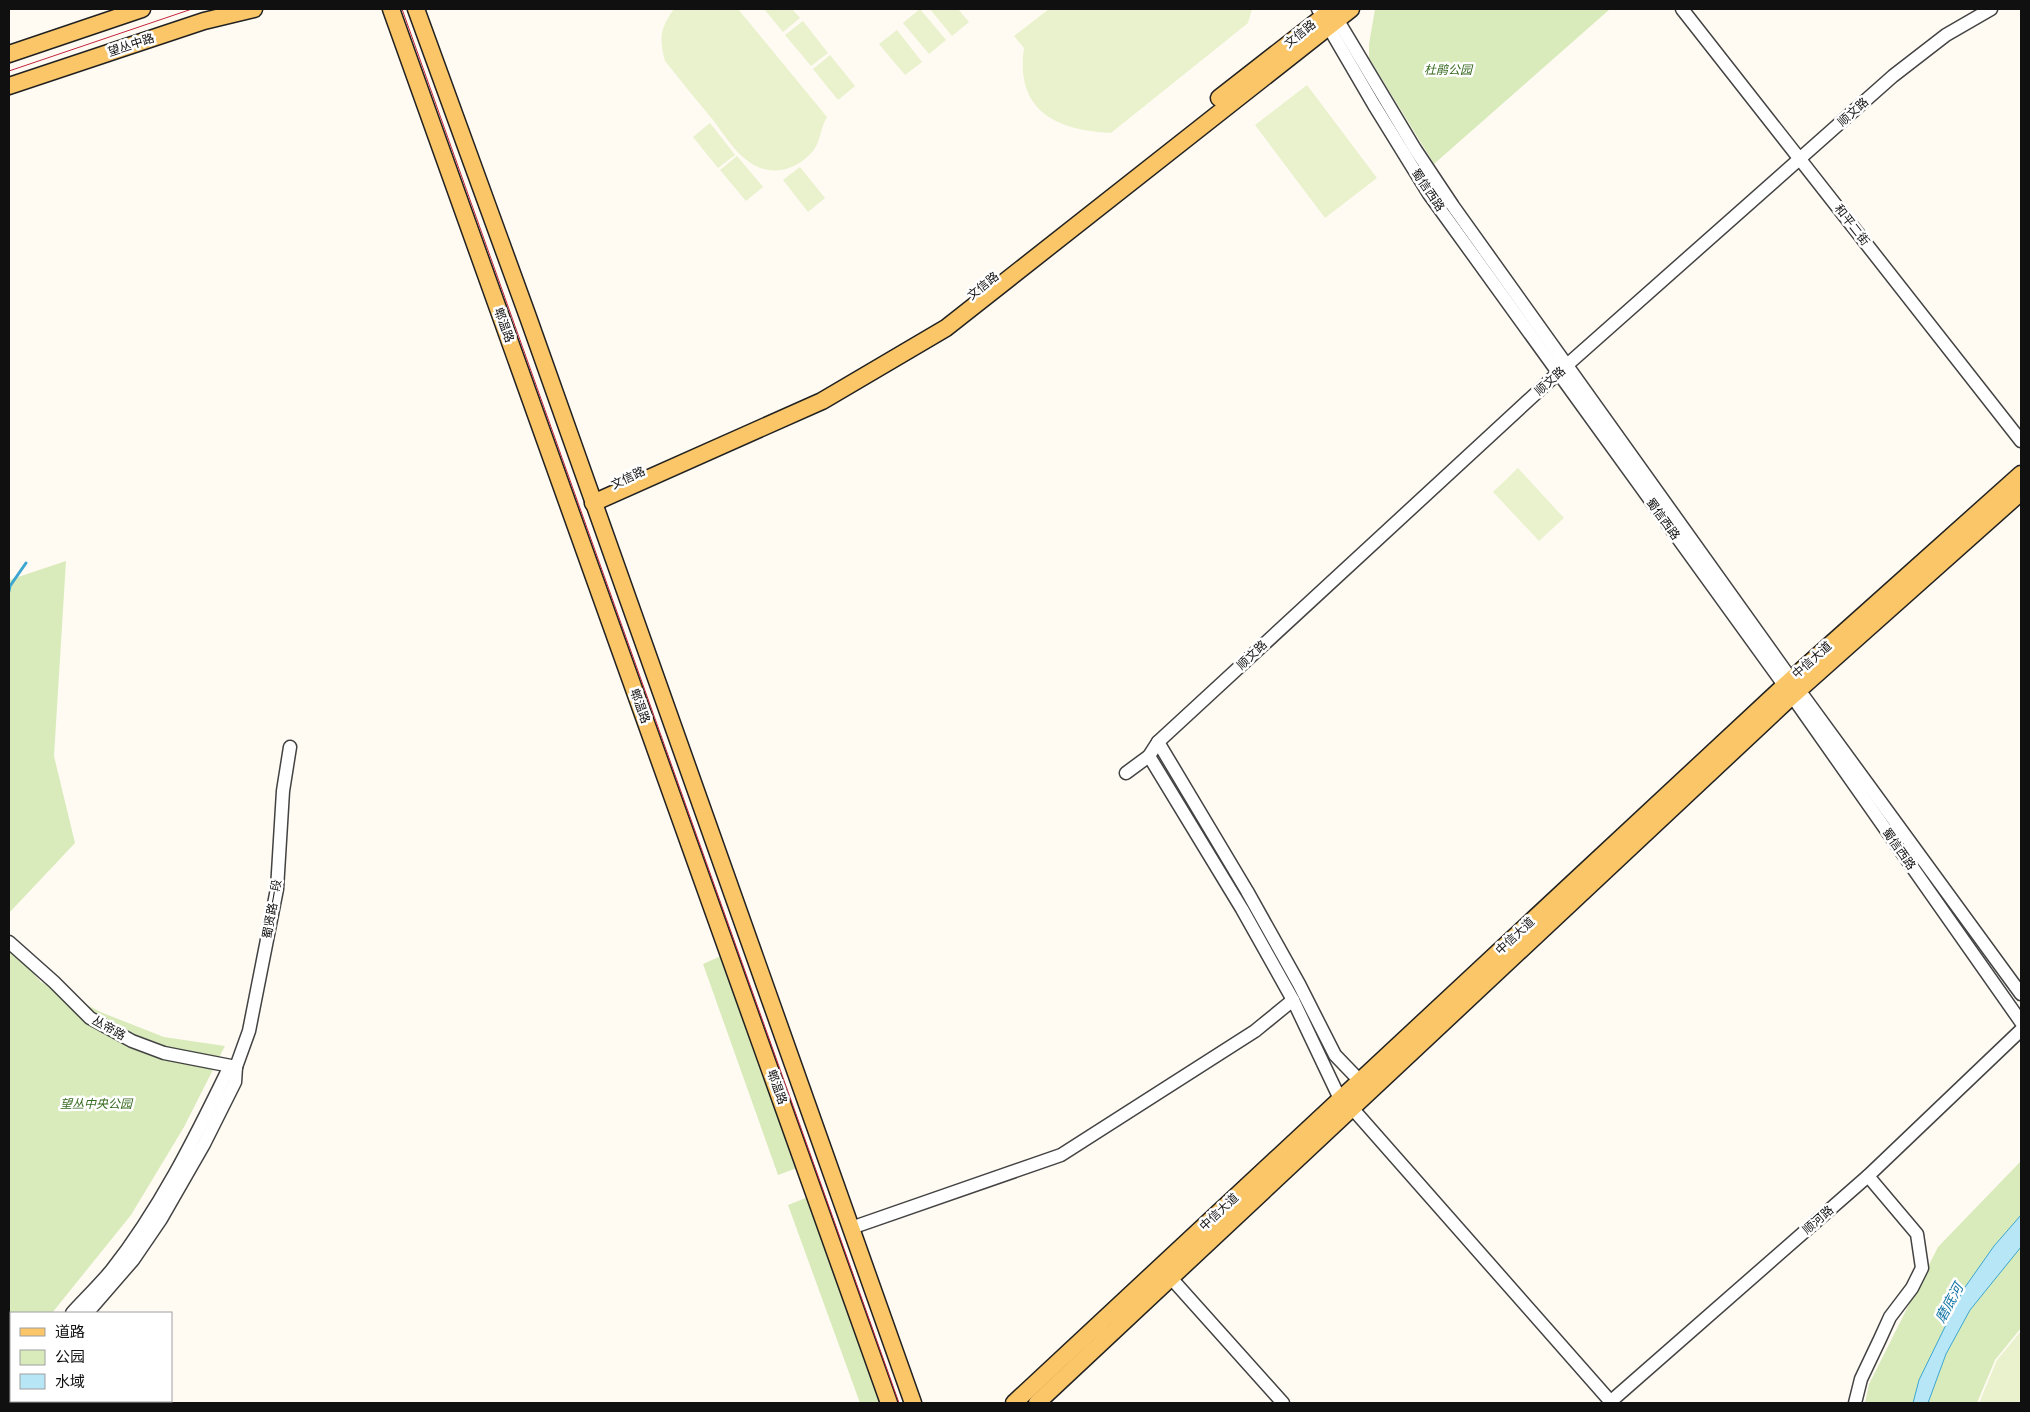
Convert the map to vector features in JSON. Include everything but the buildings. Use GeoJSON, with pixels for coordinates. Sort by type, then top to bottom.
{"type":"FeatureCollection","features":[{"type":"Feature","properties":{"kind":"main road"},"geometry":{"type":"LineString","coordinates":[[9,54],[142,9]]}},
{"type":"Feature","properties":{"kind":"main road","name":"望丛中路"},"geometry":{"type":"LineString","coordinates":[[9,86],[204,21],[254,9]]}},
{"type":"Feature","properties":{"kind":"main road","name":"郫温路"},"geometry":{"type":"LineString","coordinates":[[391,9],[889,1403]]}},
{"type":"Feature","properties":{"kind":"main road","name":"郫温路"},"geometry":{"type":"LineString","coordinates":[[416,9],[528,317],[913,1403]]}},
{"type":"Feature","properties":{"kind":"main road"},"geometry":{"type":"LineString","coordinates":[[592,499],[822,401],[946,328],[1329,14],[1351,9]]}},
{"type":"Feature","properties":{"kind":"main road","name":"中信大道"},"geometry":{"type":"LineString","coordinates":[[1014,1403],[1346,1104],[2021,474]]}},
{"type":"Feature","properties":{"kind":"main road","name":"中信大道"},"geometry":{"type":"LineString","coordinates":[[1037,1403],[1171,1278],[1346,1104],[1360,1080],[1791,688],[2021,492]]}},
{"type":"Feature","properties":{"kind":"street","name":"和平二街"},"geometry":{"type":"LineString","coordinates":[[1682,9],[2021,441]]}},
{"type":"Feature","properties":{"kind":"street","name":"顺文路"},"geometry":{"type":"LineString","coordinates":[[1126,772],[1149,756],[1158,742],[1563,370],[1800,158],[1893,76],[1946,35],[1991,9]]}},
{"type":"Feature","properties":{"kind":"street","name":"蜀信西路"},"geometry":{"type":"LineString","coordinates":[[1329,14],[1374,105],[1429,194],[1563,370],[1791,688],[2021,1022]]}},
{"type":"Feature","properties":{"kind":"street","name":"蜀信西路"},"geometry":{"type":"LineString","coordinates":[[1791,688],[2021,994]]}},
{"type":"Feature","properties":{"kind":"street"},"geometry":{"type":"LineString","coordinates":[[1158,742],[1300,984],[1335,1055],[1360,1080]]}},
{"type":"Feature","properties":{"kind":"street","name":"蜀贤路一段"},"geometry":{"type":"LineString","coordinates":[[88,1312],[134,1260],[161,1219],[204,1144],[235,1082],[236,1067],[249,1031],[276,889],[283,791],[290,748]]}},
{"type":"Feature","properties":{"kind":"street"},"geometry":{"type":"LineString","coordinates":[[1149,756],[1242,909],[1293,1000],[1346,1104],[1610,1402]]}},
{"type":"Feature","properties":{"kind":"street","name":"丛帝路"},"geometry":{"type":"LineString","coordinates":[[9,942],[54,982],[90,1018],[132,1041],[164,1054],[236,1067]]}},
{"type":"Feature","properties":{"kind":"street"},"geometry":{"type":"LineString","coordinates":[[852,1228],[1061,1155],[1255,1031],[1293,1000]]}},
{"type":"Feature","properties":{"kind":"street","name":"顺河路"},"geometry":{"type":"LineString","coordinates":[[1610,1402],[1868,1176],[2021,1030]]}},
{"type":"Feature","properties":{"kind":"street","name":"蜀贤路一段"},"geometry":{"type":"LineString","coordinates":[[73,1312],[111,1270],[149,1215],[187,1154],[227,1072],[236,1067]]}},
{"type":"Feature","properties":{"kind":"street"},"geometry":{"type":"LineString","coordinates":[[1856,1403],[1861,1379],[1887,1324],[1912,1288],[1922,1268],[1917,1234],[1868,1176]]}},
{"type":"Feature","properties":{"kind":"street"},"geometry":{"type":"LineString","coordinates":[[1171,1278],[1283,1403]]}},
{"type":"Feature","properties":{"kind":"green space"},"geometry":{"type":"Polygon","coordinates":[[[674,9],[738,9],[827,117],[816,147],[808,157],[788,168],[773,171],[758,167],[738,153],[665,61],[662,46],[663,28],[674,9]]]}},
{"type":"Feature","properties":{"kind":"green space"},"geometry":{"type":"Polygon","coordinates":[[[764,9],[792,9],[800,18],[783,32],[764,9]]]}},
{"type":"Feature","properties":{"kind":"green space"},"geometry":{"type":"Polygon","coordinates":[[[920,9],[946,40],[929,54],[903,23],[920,9]]]}},
{"type":"Feature","properties":{"kind":"green space"},"geometry":{"type":"Polygon","coordinates":[[[930,9],[958,9],[969,22],[952,36],[930,9]]]}},
{"type":"Feature","properties":{"kind":"green space"},"geometry":{"type":"Polygon","coordinates":[[[1049,9],[1252,9],[1248,23],[1111,133],[1073,127],[1057,121],[1044,113],[1033,102],[1026,87],[1023,70],[1024,48],[1014,36],[1049,9]]]}},
{"type":"Feature","properties":{"kind":"green space","name":"杜鹃公园"},"geometry":{"type":"Polygon","coordinates":[[[1375,9],[1610,9],[1434,164],[1369,58],[1369,44],[1375,9]]]}},
{"type":"Feature","properties":{"kind":"green space"},"geometry":{"type":"Polygon","coordinates":[[[803,21],[828,53],[811,66],[785,35],[803,21]]]}},
{"type":"Feature","properties":{"kind":"green space"},"geometry":{"type":"Polygon","coordinates":[[[897,30],[922,62],[905,75],[879,44],[897,30]]]}},
{"type":"Feature","properties":{"kind":"green space"},"geometry":{"type":"Polygon","coordinates":[[[830,55],[855,86],[838,100],[813,69],[830,55]]]}},
{"type":"Feature","properties":{"kind":"green space"},"geometry":{"type":"Polygon","coordinates":[[[1307,85],[1377,178],[1325,218],[1255,125],[1307,85]]]}},
{"type":"Feature","properties":{"kind":"green space"},"geometry":{"type":"Polygon","coordinates":[[[710,123],[735,155],[718,168],[693,137],[710,123]]]}},
{"type":"Feature","properties":{"kind":"green space"},"geometry":{"type":"Polygon","coordinates":[[[737,156],[763,187],[746,201],[720,170],[737,156]]]}},
{"type":"Feature","properties":{"kind":"green space"},"geometry":{"type":"Polygon","coordinates":[[[800,167],[825,198],[808,212],[783,180],[800,167]]]}},
{"type":"Feature","properties":{"kind":"green space"},"geometry":{"type":"Polygon","coordinates":[[[1518,468],[1564,518],[1539,541],[1493,492],[1518,468]]]}},
{"type":"Feature","properties":{"kind":"green space"},"geometry":{"type":"Polygon","coordinates":[[[66,561],[54,756],[75,843],[9,913],[9,580],[66,561]]]}},
{"type":"Feature","properties":{"kind":"green space","name":"望丛中央公园"},"geometry":{"type":"Polygon","coordinates":[[[9,946],[41,982],[103,1013],[164,1037],[225,1046],[184,1127],[131,1215],[53,1312],[10,1312],[9,1350],[9,946]]]}},
{"type":"Feature","properties":{"kind":"green space"},"geometry":{"type":"Polygon","coordinates":[[[721,956],[797,1168],[778,1175],[703,964],[721,956]]]}},
{"type":"Feature","properties":{"kind":"green space"},"geometry":{"type":"Polygon","coordinates":[[[2021,1161],[2021,1328],[1995,1360],[1977,1403],[1865,1403],[1869,1384],[1938,1247],[2021,1161]]]}},
{"type":"Feature","properties":{"kind":"green space"},"geometry":{"type":"Polygon","coordinates":[[[808,1197],[882,1403],[860,1403],[788,1205],[808,1197]]]}},
{"type":"Feature","properties":{"kind":"green space"},"geometry":{"type":"Polygon","coordinates":[[[2021,1331],[2021,1403],[1979,1403],[1997,1360],[2021,1331]]]}},
{"type":"Feature","properties":{"kind":"water"},"geometry":{"type":"Polygon","coordinates":[[[2021,1215],[2021,1247],[1970,1310],[1946,1354],[1928,1403],[1913,1403],[1919,1380],[1963,1290],[1994,1246],[2021,1215]]]}},
{"type":"Feature","properties":{"kind":"waterway","name":"磨底河"},"geometry":{"type":"LineString","coordinates":[[9,591],[10,586],[26,563]]}},
{"type":"Feature","properties":{"kind":"tram line"},"geometry":{"type":"LineString","coordinates":[[9,71],[192,9]]}},
{"type":"Feature","properties":{"kind":"tram line"},"geometry":{"type":"LineString","coordinates":[[402,9],[899,1403]]}}]}
